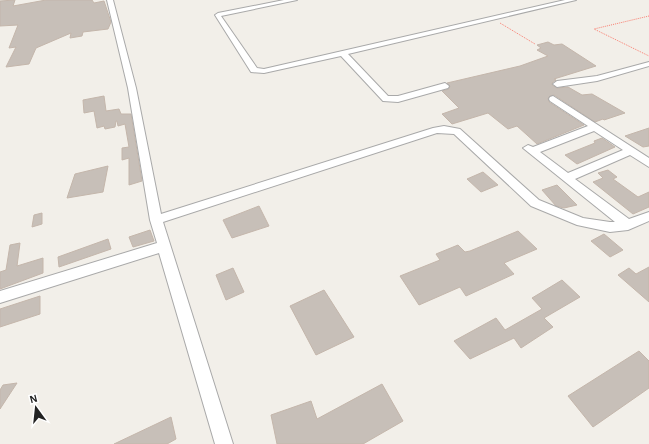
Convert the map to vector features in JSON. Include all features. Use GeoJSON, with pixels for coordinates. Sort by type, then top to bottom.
{"type":"FeatureCollection","features":[{"type":"Feature","properties":{"kind":"street"},"geometry":{"type":"LineString","coordinates":[[110,0],[132,88],[156,220],[224,444]]}},
{"type":"Feature","properties":{"kind":"street"},"geometry":{"type":"LineString","coordinates":[[294,0],[221,14],[218,17],[254,70],[264,71],[573,0]]}},
{"type":"Feature","properties":{"kind":"street"},"geometry":{"type":"LineString","coordinates":[[342,53],[386,99],[398,99],[445,86]]}},
{"type":"Feature","properties":{"kind":"street"},"geometry":{"type":"LineString","coordinates":[[557,84],[597,78],[649,64]]}},
{"type":"Feature","properties":{"kind":"street"},"geometry":{"type":"LineString","coordinates":[[640,66],[649,71]]}},
{"type":"Feature","properties":{"kind":"street"},"geometry":{"type":"LineString","coordinates":[[553,99],[649,163]]}},
{"type":"Feature","properties":{"kind":"street"},"geometry":{"type":"LineString","coordinates":[[595,127],[530,150],[628,225]]}},
{"type":"Feature","properties":{"kind":"street"},"geometry":{"type":"LineString","coordinates":[[156,220],[444,129],[456,131],[535,203],[581,222],[610,227],[628,225],[649,216]]}},
{"type":"Feature","properties":{"kind":"street"},"geometry":{"type":"LineString","coordinates":[[567,178],[631,151]]}},
{"type":"Feature","properties":{"kind":"street"},"geometry":{"type":"LineString","coordinates":[[0,297],[164,246]]}},
{"type":"Feature","properties":{"kind":"path"},"geometry":{"type":"LineString","coordinates":[[649,16],[594,29],[649,56]]}},
{"type":"Feature","properties":{"kind":"path"},"geometry":{"type":"LineString","coordinates":[[492,19],[535,44]]}},
{"type":"Feature","properties":{"kind":"building"},"geometry":{"type":"Polygon","coordinates":[[[15,0],[13,6],[46,0],[92,0],[94,3],[104,1],[111,22],[108,29],[83,32],[82,36],[70,38],[71,33],[36,48],[29,64],[6,67],[16,47],[9,48],[18,25],[0,26],[0,1],[15,0]]]}},
{"type":"Feature","properties":{"kind":"building"},"geometry":{"type":"Polygon","coordinates":[[[548,42],[554,45],[562,44],[596,66],[554,79],[556,80],[552,83],[552,85],[557,88],[568,87],[582,95],[592,94],[625,113],[595,122],[554,95],[550,96],[548,98],[549,102],[584,125],[537,144],[517,126],[508,129],[488,113],[452,124],[442,114],[459,108],[442,91],[449,89],[450,86],[447,83],[520,66],[548,56],[537,50],[541,48],[537,45],[548,42]]]}},
{"type":"Feature","properties":{"kind":"building"},"geometry":{"type":"Polygon","coordinates":[[[104,96],[106,111],[119,109],[121,114],[131,114],[142,181],[129,185],[129,158],[122,160],[122,148],[129,147],[125,124],[118,126],[116,121],[115,127],[105,129],[104,126],[97,128],[94,111],[84,113],[83,100],[104,96]]]}},
{"type":"Feature","properties":{"kind":"building"},"geometry":{"type":"Polygon","coordinates":[[[649,128],[649,146],[643,147],[625,136],[649,128]]]}},
{"type":"Feature","properties":{"kind":"building"},"geometry":{"type":"Polygon","coordinates":[[[602,138],[615,147],[577,164],[565,155],[595,143],[594,141],[602,138]]]}},
{"type":"Feature","properties":{"kind":"building"},"geometry":{"type":"Polygon","coordinates":[[[108,166],[103,192],[67,198],[75,174],[108,166]]]}},
{"type":"Feature","properties":{"kind":"building"},"geometry":{"type":"Polygon","coordinates":[[[608,170],[617,177],[613,179],[638,197],[649,192],[649,207],[633,214],[593,182],[603,178],[598,173],[608,170]]]}},
{"type":"Feature","properties":{"kind":"building"},"geometry":{"type":"Polygon","coordinates":[[[483,172],[498,185],[481,192],[467,179],[483,172]]]}},
{"type":"Feature","properties":{"kind":"building"},"geometry":{"type":"Polygon","coordinates":[[[557,185],[577,205],[564,208],[556,206],[542,190],[557,185]]]}},
{"type":"Feature","properties":{"kind":"building"},"geometry":{"type":"Polygon","coordinates":[[[259,206],[269,226],[232,238],[223,220],[259,206]]]}},
{"type":"Feature","properties":{"kind":"building"},"geometry":{"type":"Polygon","coordinates":[[[42,213],[42,224],[32,227],[34,215],[42,213]]]}},
{"type":"Feature","properties":{"kind":"building"},"geometry":{"type":"Polygon","coordinates":[[[150,230],[154,241],[133,247],[129,237],[150,230]]]}},
{"type":"Feature","properties":{"kind":"building"},"geometry":{"type":"Polygon","coordinates":[[[518,231],[537,249],[504,263],[514,274],[466,296],[460,287],[419,305],[400,276],[440,260],[436,254],[458,245],[465,252],[470,251],[518,231]]]}},
{"type":"Feature","properties":{"kind":"building"},"geometry":{"type":"Polygon","coordinates":[[[604,234],[623,250],[610,257],[591,241],[604,234]]]}},
{"type":"Feature","properties":{"kind":"building"},"geometry":{"type":"Polygon","coordinates":[[[108,239],[111,249],[59,267],[58,257],[108,239]]]}},
{"type":"Feature","properties":{"kind":"building"},"geometry":{"type":"Polygon","coordinates":[[[20,243],[17,266],[43,258],[43,273],[0,289],[0,272],[6,270],[10,245],[20,243]]]}},
{"type":"Feature","properties":{"kind":"building"},"geometry":{"type":"Polygon","coordinates":[[[649,267],[649,302],[618,275],[629,268],[636,274],[649,267]]]}},
{"type":"Feature","properties":{"kind":"building"},"geometry":{"type":"Polygon","coordinates":[[[233,268],[244,292],[226,300],[216,275],[233,268]]]}},
{"type":"Feature","properties":{"kind":"building"},"geometry":{"type":"Polygon","coordinates":[[[562,280],[580,297],[544,318],[553,327],[521,348],[514,338],[470,359],[454,341],[496,318],[505,330],[542,309],[532,298],[562,280]]]}},
{"type":"Feature","properties":{"kind":"building"},"geometry":{"type":"Polygon","coordinates":[[[324,290],[354,337],[316,355],[290,306],[324,290]]]}},
{"type":"Feature","properties":{"kind":"building"},"geometry":{"type":"Polygon","coordinates":[[[40,296],[40,314],[0,327],[0,309],[40,296]]]}},
{"type":"Feature","properties":{"kind":"building"},"geometry":{"type":"Polygon","coordinates":[[[639,351],[649,361],[649,388],[593,427],[568,396],[639,351]]]}},
{"type":"Feature","properties":{"kind":"building"},"geometry":{"type":"Polygon","coordinates":[[[17,383],[0,409],[0,390],[3,385],[17,383]]]}},
{"type":"Feature","properties":{"kind":"building"},"geometry":{"type":"Polygon","coordinates":[[[382,384],[403,421],[363,444],[277,444],[271,415],[311,401],[317,419],[382,384]]]}},
{"type":"Feature","properties":{"kind":"building"},"geometry":{"type":"Polygon","coordinates":[[[171,417],[176,439],[167,444],[114,444],[171,417]]]}}]}
